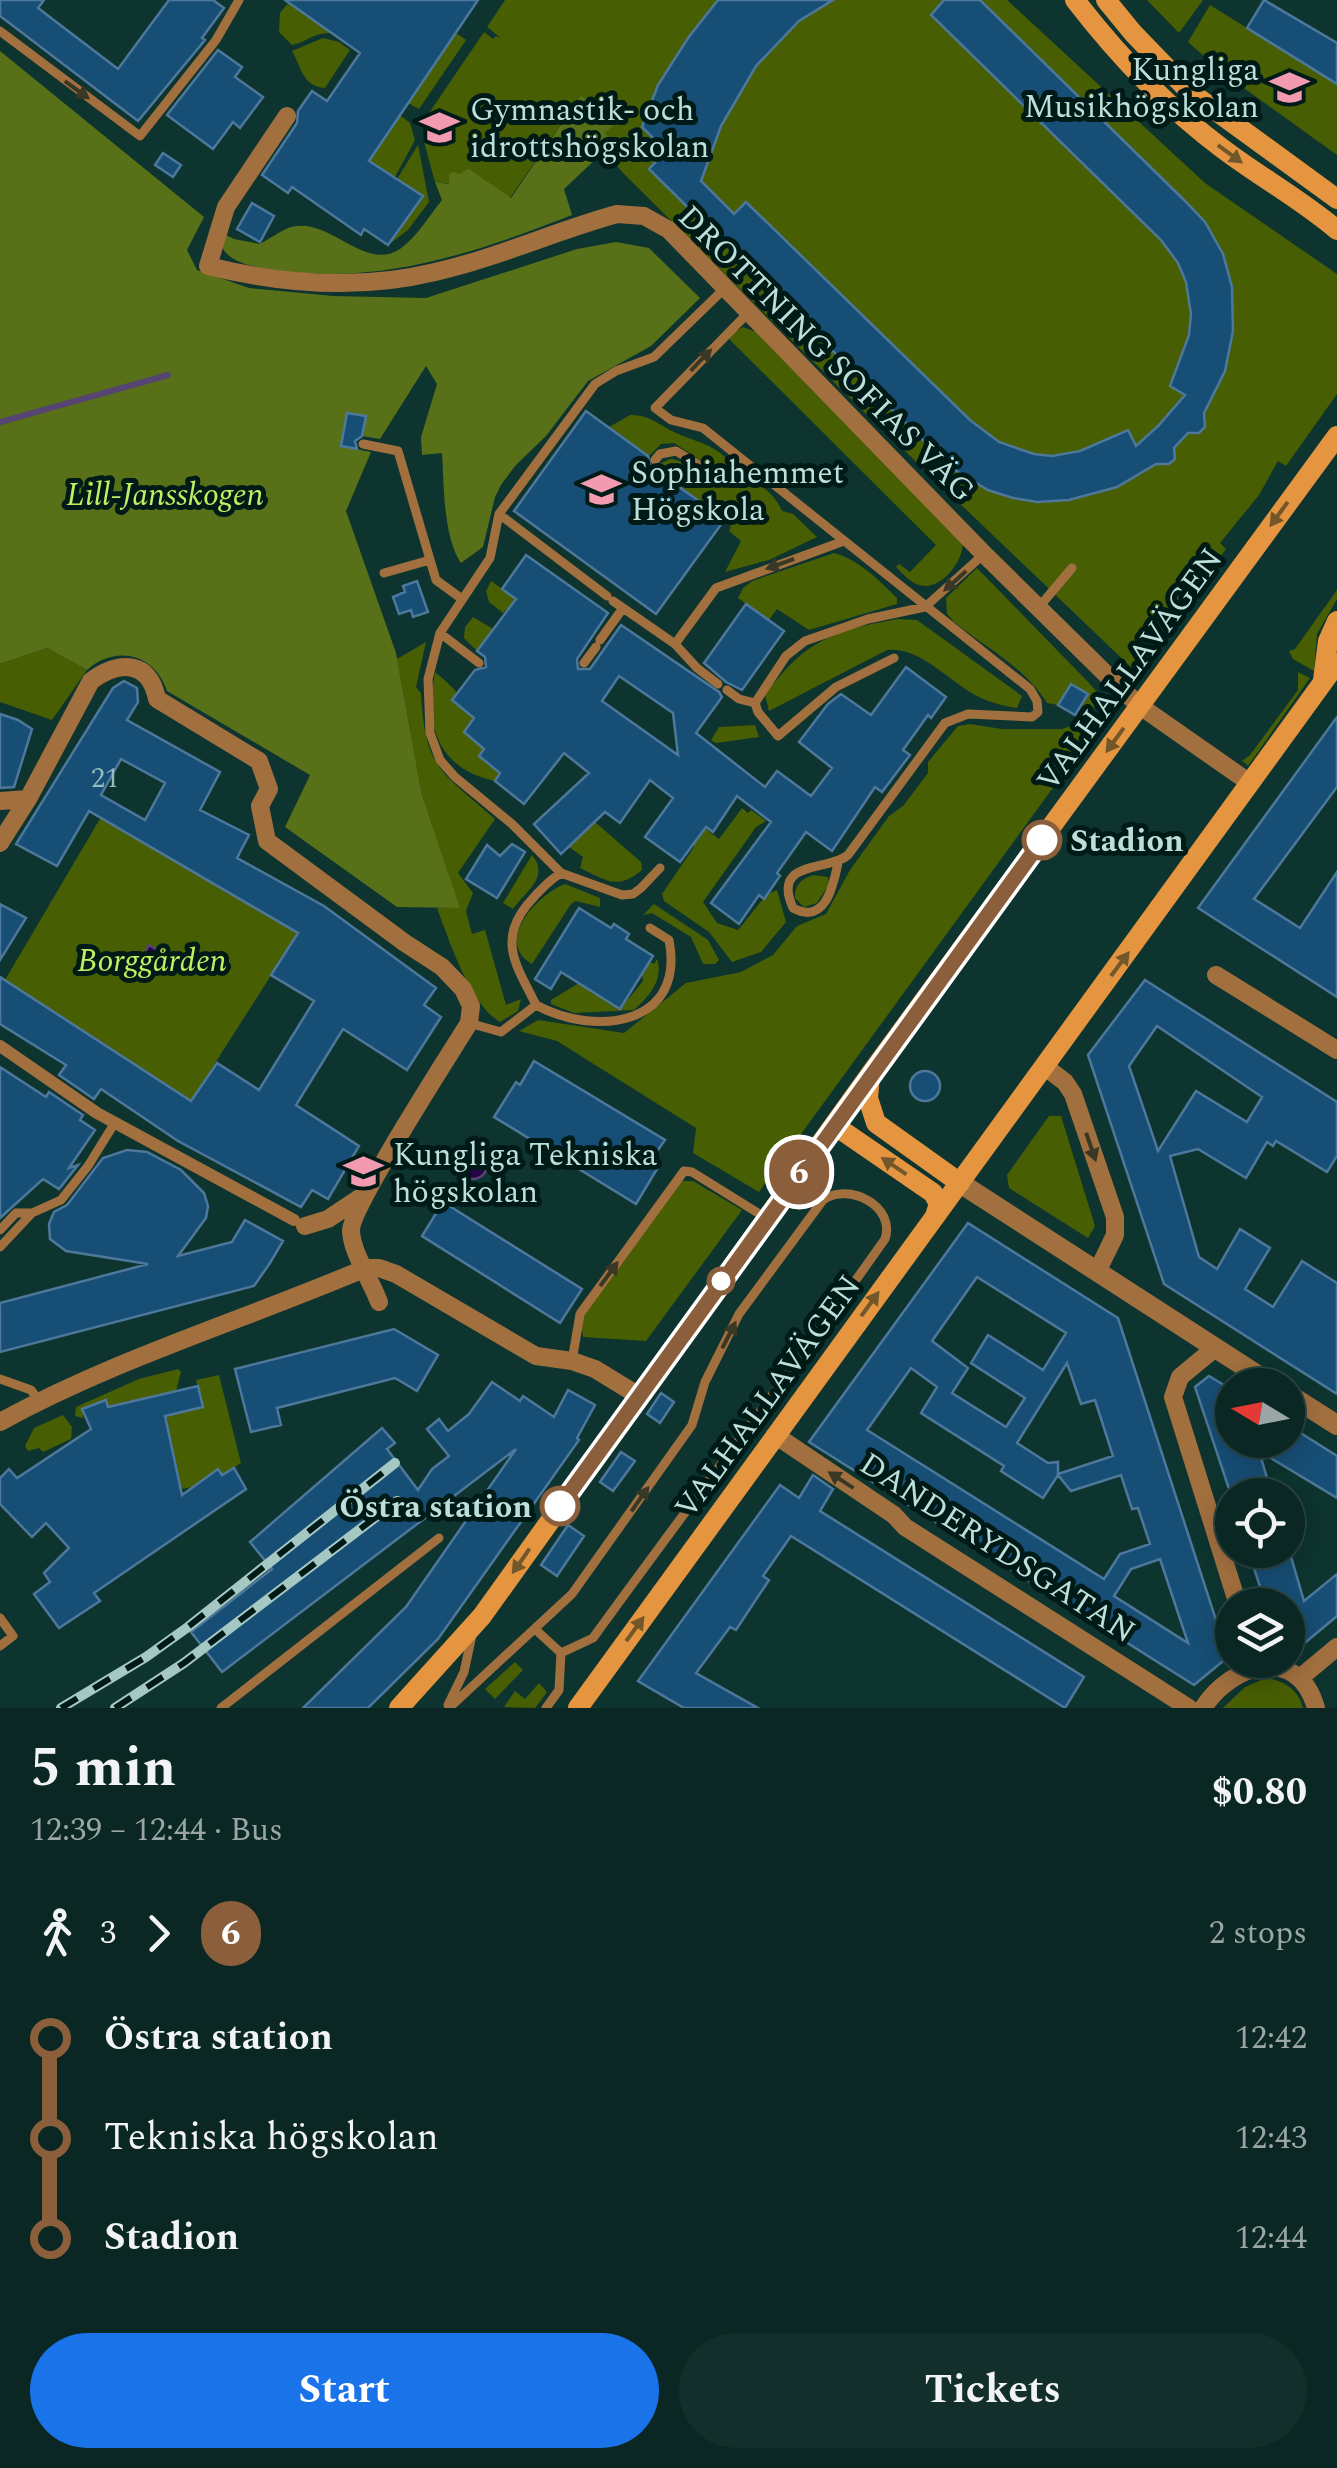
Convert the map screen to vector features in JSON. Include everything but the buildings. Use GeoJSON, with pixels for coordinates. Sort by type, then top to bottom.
{"type":"FeatureCollection","features":[{"type":"Feature","properties":{"kind":"main road"},"geometry":{"type":"LineString","coordinates":[[1075,0],[1118,54],[1168,104],[1224,150],[1335,228]]}},
{"type":"Feature","properties":{"kind":"main road"},"geometry":{"type":"LineString","coordinates":[[1106,0],[1132,33],[1190,92],[1337,199]]}},
{"type":"Feature","properties":{"kind":"main road","name":"VALHALLAVÄGEN"},"geometry":{"type":"LineString","coordinates":[[399,1708],[474,1627],[870,1073],[1337,436]]}},
{"type":"Feature","properties":{"kind":"main road","name":"VALHALLAVÄGEN"},"geometry":{"type":"LineString","coordinates":[[1323,682],[1328,641],[1337,621]]}},
{"type":"Feature","properties":{"kind":"main road","name":"VALHALLAVÄGEN"},"geometry":{"type":"LineString","coordinates":[[578,1708],[1337,663]]}},
{"type":"Feature","properties":{"kind":"main road"},"geometry":{"type":"LineString","coordinates":[[870,1073],[868,1098],[876,1123],[960,1183]]}},
{"type":"Feature","properties":{"kind":"main road"},"geometry":{"type":"LineString","coordinates":[[834,1125],[933,1193],[939,1204],[935,1216]]}},
{"type":"Feature","properties":{"kind":"street","name":"DROTTNING SOFIAS VÄG"},"geometry":{"type":"LineString","coordinates":[[286,116],[226,208],[208,266],[293,280],[382,281],[451,268],[617,214],[644,216],[669,230],[984,554],[1140,706],[1250,783]]}},
{"type":"Feature","properties":{"kind":"street"},"geometry":{"type":"LineString","coordinates":[[0,843],[28,800],[91,681],[105,671],[134,668],[147,674],[156,699],[259,761],[269,789],[260,806],[267,841],[442,967],[463,989],[470,1006],[469,1023],[350,1225],[321,1234]]}},
{"type":"Feature","properties":{"kind":"street"},"geometry":{"type":"LineString","coordinates":[[0,801],[28,800]]}},
{"type":"Feature","properties":{"kind":"street"},"geometry":{"type":"LineString","coordinates":[[1216,975],[1337,1050]]}},
{"type":"Feature","properties":{"kind":"street"},"geometry":{"type":"LineString","coordinates":[[0,1046],[114,1124],[321,1234],[366,1268],[379,1302]]}},
{"type":"Feature","properties":{"kind":"street"},"geometry":{"type":"LineString","coordinates":[[1044,1066],[1065,1082],[1073,1094],[1115,1217],[1115,1235],[1097,1272]]}},
{"type":"Feature","properties":{"kind":"street"},"geometry":{"type":"LineString","coordinates":[[960,1183],[1246,1368]]}},
{"type":"Feature","properties":{"kind":"street"},"geometry":{"type":"LineString","coordinates":[[321,1234],[328,1219],[365,1194]]}},
{"type":"Feature","properties":{"kind":"street"},"geometry":{"type":"LineString","coordinates":[[0,1422],[125,1361],[259,1313],[366,1268],[396,1274],[536,1356],[595,1369],[639,1396]]}},
{"type":"Feature","properties":{"kind":"street"},"geometry":{"type":"LineString","coordinates":[[1215,1348],[1180,1377],[1173,1397],[1233,1588]]}},
{"type":"Feature","properties":{"kind":"street"},"geometry":{"type":"LineString","coordinates":[[1305,1405],[1337,1425]]}},
{"type":"Feature","properties":{"kind":"street","name":"DANDERYDSGATAN"},"geometry":{"type":"LineString","coordinates":[[774,1435],[894,1514],[905,1527],[1189,1708]]}},
{"type":"Feature","properties":{"kind":"street"},"geometry":{"type":"LineString","coordinates":[[1305,1674],[1337,1647]]}},
{"type":"Feature","properties":{"kind":"street"},"geometry":{"type":"LineString","coordinates":[[1203,1708],[1220,1687],[1234,1678]]}},
{"type":"Feature","properties":{"kind":"street"},"geometry":{"type":"LineString","coordinates":[[1303,1678],[1316,1708]]}},
{"type":"Feature","properties":{"kind":"lane"},"geometry":{"type":"LineString","coordinates":[[0,31],[140,136],[216,40],[239,0]]}},
{"type":"Feature","properties":{"kind":"lane"},"geometry":{"type":"LineString","coordinates":[[660,868],[633,894],[622,895],[562,873],[440,760],[430,733],[428,678],[440,633],[490,558],[499,514],[594,384],[654,357],[724,289]]}},
{"type":"Feature","properties":{"kind":"lane"},"geometry":{"type":"LineString","coordinates":[[748,312],[654,408],[671,420],[703,428],[1030,690],[1038,701],[1038,712],[1032,717],[968,714],[945,723],[848,855],[838,864],[804,868],[794,876],[788,887],[792,908],[802,912],[823,906],[832,894],[838,864]]}},
{"type":"Feature","properties":{"kind":"lane"},"geometry":{"type":"LineString","coordinates":[[364,444],[398,451],[436,580],[462,600]]}},
{"type":"Feature","properties":{"kind":"lane"},"geometry":{"type":"LineString","coordinates":[[655,460],[660,454],[676,451],[720,478],[752,468]]}},
{"type":"Feature","properties":{"kind":"lane"},"geometry":{"type":"LineString","coordinates":[[499,514],[676,644],[697,668],[722,687],[739,699],[755,702]]}},
{"type":"Feature","properties":{"kind":"lane"},"geometry":{"type":"LineString","coordinates":[[676,644],[716,588],[844,541]]}},
{"type":"Feature","properties":{"kind":"lane"},"geometry":{"type":"LineString","coordinates":[[755,702],[786,656],[806,642],[868,620],[925,607],[984,554]]}},
{"type":"Feature","properties":{"kind":"lane"},"geometry":{"type":"LineString","coordinates":[[384,573],[430,560]]}},
{"type":"Feature","properties":{"kind":"lane"},"geometry":{"type":"LineString","coordinates":[[1039,606],[1072,568]]}},
{"type":"Feature","properties":{"kind":"lane"},"geometry":{"type":"LineString","coordinates":[[584,662],[624,608]]}},
{"type":"Feature","properties":{"kind":"lane"},"geometry":{"type":"LineString","coordinates":[[440,633],[479,663]]}},
{"type":"Feature","properties":{"kind":"lane"},"geometry":{"type":"LineString","coordinates":[[755,702],[758,712],[778,736],[836,687],[894,658]]}},
{"type":"Feature","properties":{"kind":"lane"},"geometry":{"type":"LineString","coordinates":[[562,873],[535,896],[511,932],[512,950],[536,1005],[556,1016],[618,1023],[637,1016],[657,998],[671,976],[669,940],[650,928]]}},
{"type":"Feature","properties":{"kind":"lane"},"geometry":{"type":"LineString","coordinates":[[469,1023],[501,1032],[536,1005]]}},
{"type":"Feature","properties":{"kind":"lane"},"geometry":{"type":"LineString","coordinates":[[0,1247],[32,1213],[61,1200],[114,1124]]}},
{"type":"Feature","properties":{"kind":"lane"},"geometry":{"type":"LineString","coordinates":[[572,1361],[580,1314],[684,1172],[692,1172],[766,1218]]}},
{"type":"Feature","properties":{"kind":"lane"},"geometry":{"type":"LineString","coordinates":[[448,1708],[572,1594],[692,1425],[705,1382],[739,1314],[823,1200],[846,1192],[869,1202],[886,1220],[884,1239],[789,1375],[741,1434],[593,1638],[561,1653]]}},
{"type":"Feature","properties":{"kind":"lane"},"geometry":{"type":"LineString","coordinates":[[0,1230],[16,1213],[32,1213]]}},
{"type":"Feature","properties":{"kind":"lane"},"geometry":{"type":"LineString","coordinates":[[0,1378],[32,1390],[39,1401]]}},
{"type":"Feature","properties":{"kind":"lane"},"geometry":{"type":"LineString","coordinates":[[221,1708],[439,1538]]}},
{"type":"Feature","properties":{"kind":"lane"},"geometry":{"type":"LineString","coordinates":[[0,1618],[13,1636],[0,1646]]}},
{"type":"Feature","properties":{"kind":"lane"},"geometry":{"type":"LineString","coordinates":[[448,1708],[464,1672],[474,1627]]}},
{"type":"Feature","properties":{"kind":"lane"},"geometry":{"type":"LineString","coordinates":[[536,1630],[561,1653],[560,1690],[546,1708]]}},
{"type":"Feature","properties":{"kind":"green space"},"geometry":{"type":"Polygon","coordinates":[[[505,0],[1007,0],[1205,183],[1337,274],[1337,394],[1286,466],[1278,461],[1259,495],[1220,543],[1226,549],[1135,671],[862,410],[624,174],[604,151],[613,143],[605,133],[618,120],[581,95],[510,198],[469,170],[450,184],[435,182],[424,142],[425,119],[484,32],[493,39],[501,38],[487,27],[505,0]]]}},
{"type":"Feature","properties":{"kind":"green space"},"geometry":{"type":"Polygon","coordinates":[[[1147,0],[1203,0],[1179,33],[1147,0]]]}},
{"type":"Feature","properties":{"kind":"green space"},"geometry":{"type":"Polygon","coordinates":[[[289,2],[331,33],[292,45],[279,32],[280,13],[289,2]]]}},
{"type":"Feature","properties":{"kind":"green space"},"geometry":{"type":"Polygon","coordinates":[[[1210,5],[1337,84],[1337,155],[1223,73],[1188,42],[1210,5]]]}},
{"type":"Feature","properties":{"kind":"green space"},"geometry":{"type":"Polygon","coordinates":[[[456,33],[466,40],[419,109],[408,103],[456,33]]]}},
{"type":"Feature","properties":{"kind":"green space"},"geometry":{"type":"Polygon","coordinates":[[[323,38],[350,50],[325,88],[307,80],[292,51],[323,38]]]}},
{"type":"Feature","properties":{"kind":"green space","name":"Lill-Jansskogen"},"geometry":{"type":"Polygon","coordinates":[[[0,51],[204,217],[187,250],[197,270],[249,288],[333,296],[426,298],[577,249],[616,242],[649,248],[700,298],[651,346],[588,381],[546,436],[501,485],[483,547],[461,563],[448,525],[442,453],[422,455],[421,437],[437,384],[426,366],[380,439],[362,436],[365,416],[347,414],[341,446],[371,452],[346,511],[396,653],[422,795],[460,908],[397,907],[285,827],[310,775],[167,691],[154,668],[144,661],[122,655],[98,662],[87,670],[47,648],[0,664],[0,51]]]}},
{"type":"Feature","properties":{"kind":"green space"},"geometry":{"type":"Polygon","coordinates":[[[581,95],[618,121],[605,133],[613,143],[564,189],[572,215],[460,254],[347,274],[267,269],[242,263],[223,249],[220,232],[260,244],[288,228],[303,226],[373,254],[400,249],[442,200],[435,182],[449,184],[449,174],[469,169],[511,198],[581,95]]]}},
{"type":"Feature","properties":{"kind":"green space"},"geometry":{"type":"Polygon","coordinates":[[[400,115],[410,123],[415,140],[395,177],[369,161],[400,115]]]}},
{"type":"Feature","properties":{"kind":"green space"},"geometry":{"type":"Polygon","coordinates":[[[418,145],[429,202],[408,230],[388,245],[423,197],[397,179],[418,145]]]}},
{"type":"Feature","properties":{"kind":"green space"},"geometry":{"type":"Polygon","coordinates":[[[743,327],[756,332],[963,544],[954,568],[941,581],[925,586],[916,584],[896,567],[899,564],[910,572],[936,545],[727,337],[743,327]]]}},
{"type":"Feature","properties":{"kind":"green space"},"geometry":{"type":"Polygon","coordinates":[[[630,415],[650,419],[711,447],[733,467],[726,471],[712,468],[674,443],[661,444],[649,456],[609,427],[630,415]]]}},
{"type":"Feature","properties":{"kind":"green space"},"geometry":{"type":"Polygon","coordinates":[[[670,459],[717,484],[757,484],[782,511],[793,514],[817,537],[769,560],[725,572],[741,541],[729,531],[731,527],[724,519],[666,478],[670,471],[660,464],[670,459]]]}},
{"type":"Feature","properties":{"kind":"green space"},"geometry":{"type":"Polygon","coordinates":[[[834,553],[868,571],[897,598],[897,604],[809,630],[777,609],[769,620],[738,598],[752,581],[834,553]]]}},
{"type":"Feature","properties":{"kind":"green space"},"geometry":{"type":"Polygon","coordinates":[[[977,568],[1106,702],[1087,710],[1081,705],[1087,694],[1071,684],[1058,705],[1047,703],[1017,669],[954,622],[947,614],[946,598],[977,568]]]}},
{"type":"Feature","properties":{"kind":"green space"},"geometry":{"type":"Polygon","coordinates":[[[491,581],[527,606],[518,619],[489,602],[486,591],[491,581]]]}},
{"type":"Feature","properties":{"kind":"green space"},"geometry":{"type":"Polygon","coordinates":[[[1337,590],[1337,599],[1317,634],[1314,671],[1293,659],[1289,651],[1295,649],[1337,590]]]}},
{"type":"Feature","properties":{"kind":"green space"},"geometry":{"type":"Polygon","coordinates":[[[473,617],[493,629],[477,651],[464,638],[465,627],[473,617]]]}},
{"type":"Feature","properties":{"kind":"green space"},"geometry":{"type":"Polygon","coordinates":[[[898,619],[917,620],[1022,696],[1017,708],[979,697],[912,654],[887,650],[769,711],[765,695],[807,650],[838,634],[898,619]]]}},
{"type":"Feature","properties":{"kind":"green space"},"geometry":{"type":"Polygon","coordinates":[[[426,642],[416,687],[421,693],[432,754],[449,779],[495,819],[458,873],[473,893],[466,911],[472,934],[485,930],[506,1005],[521,999],[518,1011],[500,1022],[489,1014],[470,987],[437,908],[459,907],[422,795],[397,659],[426,642]]]}},
{"type":"Feature","properties":{"kind":"green space"},"geometry":{"type":"Polygon","coordinates":[[[47,648],[87,670],[52,720],[0,702],[0,664],[47,648]]]}},
{"type":"Feature","properties":{"kind":"green space"},"geometry":{"type":"Polygon","coordinates":[[[435,672],[467,706],[484,749],[479,756],[500,773],[495,781],[460,766],[439,742],[432,710],[435,672]]]}},
{"type":"Feature","properties":{"kind":"green space"},"geometry":{"type":"Polygon","coordinates":[[[1298,672],[1310,678],[1248,766],[1242,761],[1298,690],[1298,672]]]}},
{"type":"Feature","properties":{"kind":"green space"},"geometry":{"type":"Polygon","coordinates":[[[1094,718],[1098,723],[1089,738],[759,1192],[693,1153],[696,1128],[557,1041],[519,1031],[538,1020],[624,1033],[686,983],[741,972],[773,955],[797,926],[826,914],[850,870],[889,816],[903,806],[928,773],[928,762],[958,726],[1062,729],[1094,718]]]}},
{"type":"Feature","properties":{"kind":"green space"},"geometry":{"type":"Polygon","coordinates":[[[755,725],[759,737],[716,743],[711,740],[719,727],[755,725]]]}},
{"type":"Feature","properties":{"kind":"green space"},"geometry":{"type":"Polygon","coordinates":[[[742,808],[766,821],[756,827],[703,902],[717,923],[738,930],[767,894],[777,890],[786,922],[761,952],[732,962],[709,932],[664,901],[662,894],[694,847],[691,843],[702,826],[719,839],[742,808]]]}},
{"type":"Feature","properties":{"kind":"green space","name":"Borggården"},"geometry":{"type":"Polygon","coordinates":[[[101,817],[298,933],[191,1101],[5,980],[101,817]]]}},
{"type":"Feature","properties":{"kind":"green space"},"geometry":{"type":"Polygon","coordinates":[[[595,822],[641,862],[642,870],[618,882],[580,868],[583,857],[569,847],[595,822]]]}},
{"type":"Feature","properties":{"kind":"green space"},"geometry":{"type":"Polygon","coordinates":[[[532,855],[537,863],[537,877],[513,909],[503,903],[532,855]]]}},
{"type":"Feature","properties":{"kind":"green space"},"geometry":{"type":"Polygon","coordinates":[[[814,875],[828,877],[829,884],[817,903],[804,907],[795,898],[796,889],[802,880],[814,875]]]}},
{"type":"Feature","properties":{"kind":"green space"},"geometry":{"type":"Polygon","coordinates":[[[565,884],[600,898],[600,907],[576,901],[571,904],[532,964],[521,955],[518,932],[532,908],[565,884]]]}},
{"type":"Feature","properties":{"kind":"green space"},"geometry":{"type":"Polygon","coordinates":[[[654,904],[708,940],[719,960],[703,964],[691,937],[652,913],[643,915],[654,904]]]}},
{"type":"Feature","properties":{"kind":"green space"},"geometry":{"type":"Polygon","coordinates":[[[657,959],[657,980],[634,1010],[574,1013],[551,1004],[551,1000],[579,983],[620,1009],[643,981],[642,975],[650,962],[654,964],[657,959]]]}},
{"type":"Feature","properties":{"kind":"green space"},"geometry":{"type":"Polygon","coordinates":[[[1049,1116],[1061,1116],[1095,1226],[1088,1238],[1009,1188],[1007,1175],[1049,1116]]]}},
{"type":"Feature","properties":{"kind":"green space"},"geometry":{"type":"Polygon","coordinates":[[[682,1181],[693,1181],[742,1210],[646,1341],[583,1337],[581,1320],[682,1181]]]}},
{"type":"Feature","properties":{"kind":"green space"},"geometry":{"type":"Polygon","coordinates":[[[178,1369],[181,1372],[176,1391],[108,1407],[105,1400],[83,1408],[83,1418],[75,1416],[76,1407],[139,1379],[178,1369]]]}},
{"type":"Feature","properties":{"kind":"green space"},"geometry":{"type":"Polygon","coordinates":[[[219,1375],[241,1463],[222,1475],[218,1469],[215,1483],[181,1489],[170,1438],[154,1418],[203,1407],[196,1380],[219,1375]]]}},
{"type":"Feature","properties":{"kind":"green space"},"geometry":{"type":"Polygon","coordinates":[[[63,1415],[72,1427],[71,1439],[43,1452],[39,1448],[28,1451],[25,1446],[34,1428],[63,1415]]]}},
{"type":"Feature","properties":{"kind":"green space"},"geometry":{"type":"Polygon","coordinates":[[[515,1662],[523,1670],[495,1699],[485,1689],[515,1662]]]}},
{"type":"Feature","properties":{"kind":"green space"},"geometry":{"type":"Polygon","coordinates":[[[1266,1678],[1279,1681],[1298,1696],[1303,1708],[1223,1708],[1245,1687],[1266,1678]]]}},
{"type":"Feature","properties":{"kind":"green space"},"geometry":{"type":"Polygon","coordinates":[[[539,1683],[547,1692],[535,1708],[504,1707],[515,1691],[525,1699],[539,1683]]]}},
{"type":"Feature","properties":{"kind":"shaded area"},"geometry":{"type":"Polygon","coordinates":[[[149,945],[159,951],[160,958],[157,968],[148,975],[136,969],[149,945]]]}},
{"type":"Feature","properties":{"kind":"shaded area"},"geometry":{"type":"Polygon","coordinates":[[[473,1151],[483,1155],[487,1165],[483,1175],[473,1179],[463,1175],[459,1165],[463,1155],[473,1151]]]}},
{"type":"Feature","properties":{"kind":"waterway"},"geometry":{"type":"LineString","coordinates":[[0,422],[168,375]]}},
{"type":"Feature","properties":{"kind":"railway"},"geometry":{"type":"LineString","coordinates":[[61,1708],[188,1627],[395,1463]]}},
{"type":"Feature","properties":{"kind":"railway"},"geometry":{"type":"LineString","coordinates":[[115,1708],[184,1663],[397,1501]]}},
{"type":"Feature","properties":{"kind":"bus line","name":"6"},"geometry":{"type":"LineString","coordinates":[[560,1506],[1042,840]]}},
{"type":"Feature","properties":{"kind":"place","name":"Kungliga Musikhögskolan"},"geometry":{"type":"Point","coordinates":[1289,87]}},
{"type":"Feature","properties":{"kind":"place","name":"Gymnastik- och idrottshögskolan"},"geometry":{"type":"Point","coordinates":[440,127]}},
{"type":"Feature","properties":{"kind":"place","name":"Sophiahemmet Högskola"},"geometry":{"type":"Point","coordinates":[601,490]}},
{"type":"Feature","properties":{"kind":"place","name":"Stadion"},"geometry":{"type":"Point","coordinates":[1042,840]}},
{"type":"Feature","properties":{"kind":"place","name":"Kungliga Tekniska högskolan"},"geometry":{"type":"Point","coordinates":[363,1172]}},
{"type":"Feature","properties":{"kind":"place","name":"Östra station"},"geometry":{"type":"Point","coordinates":[560,1506]}}]}
